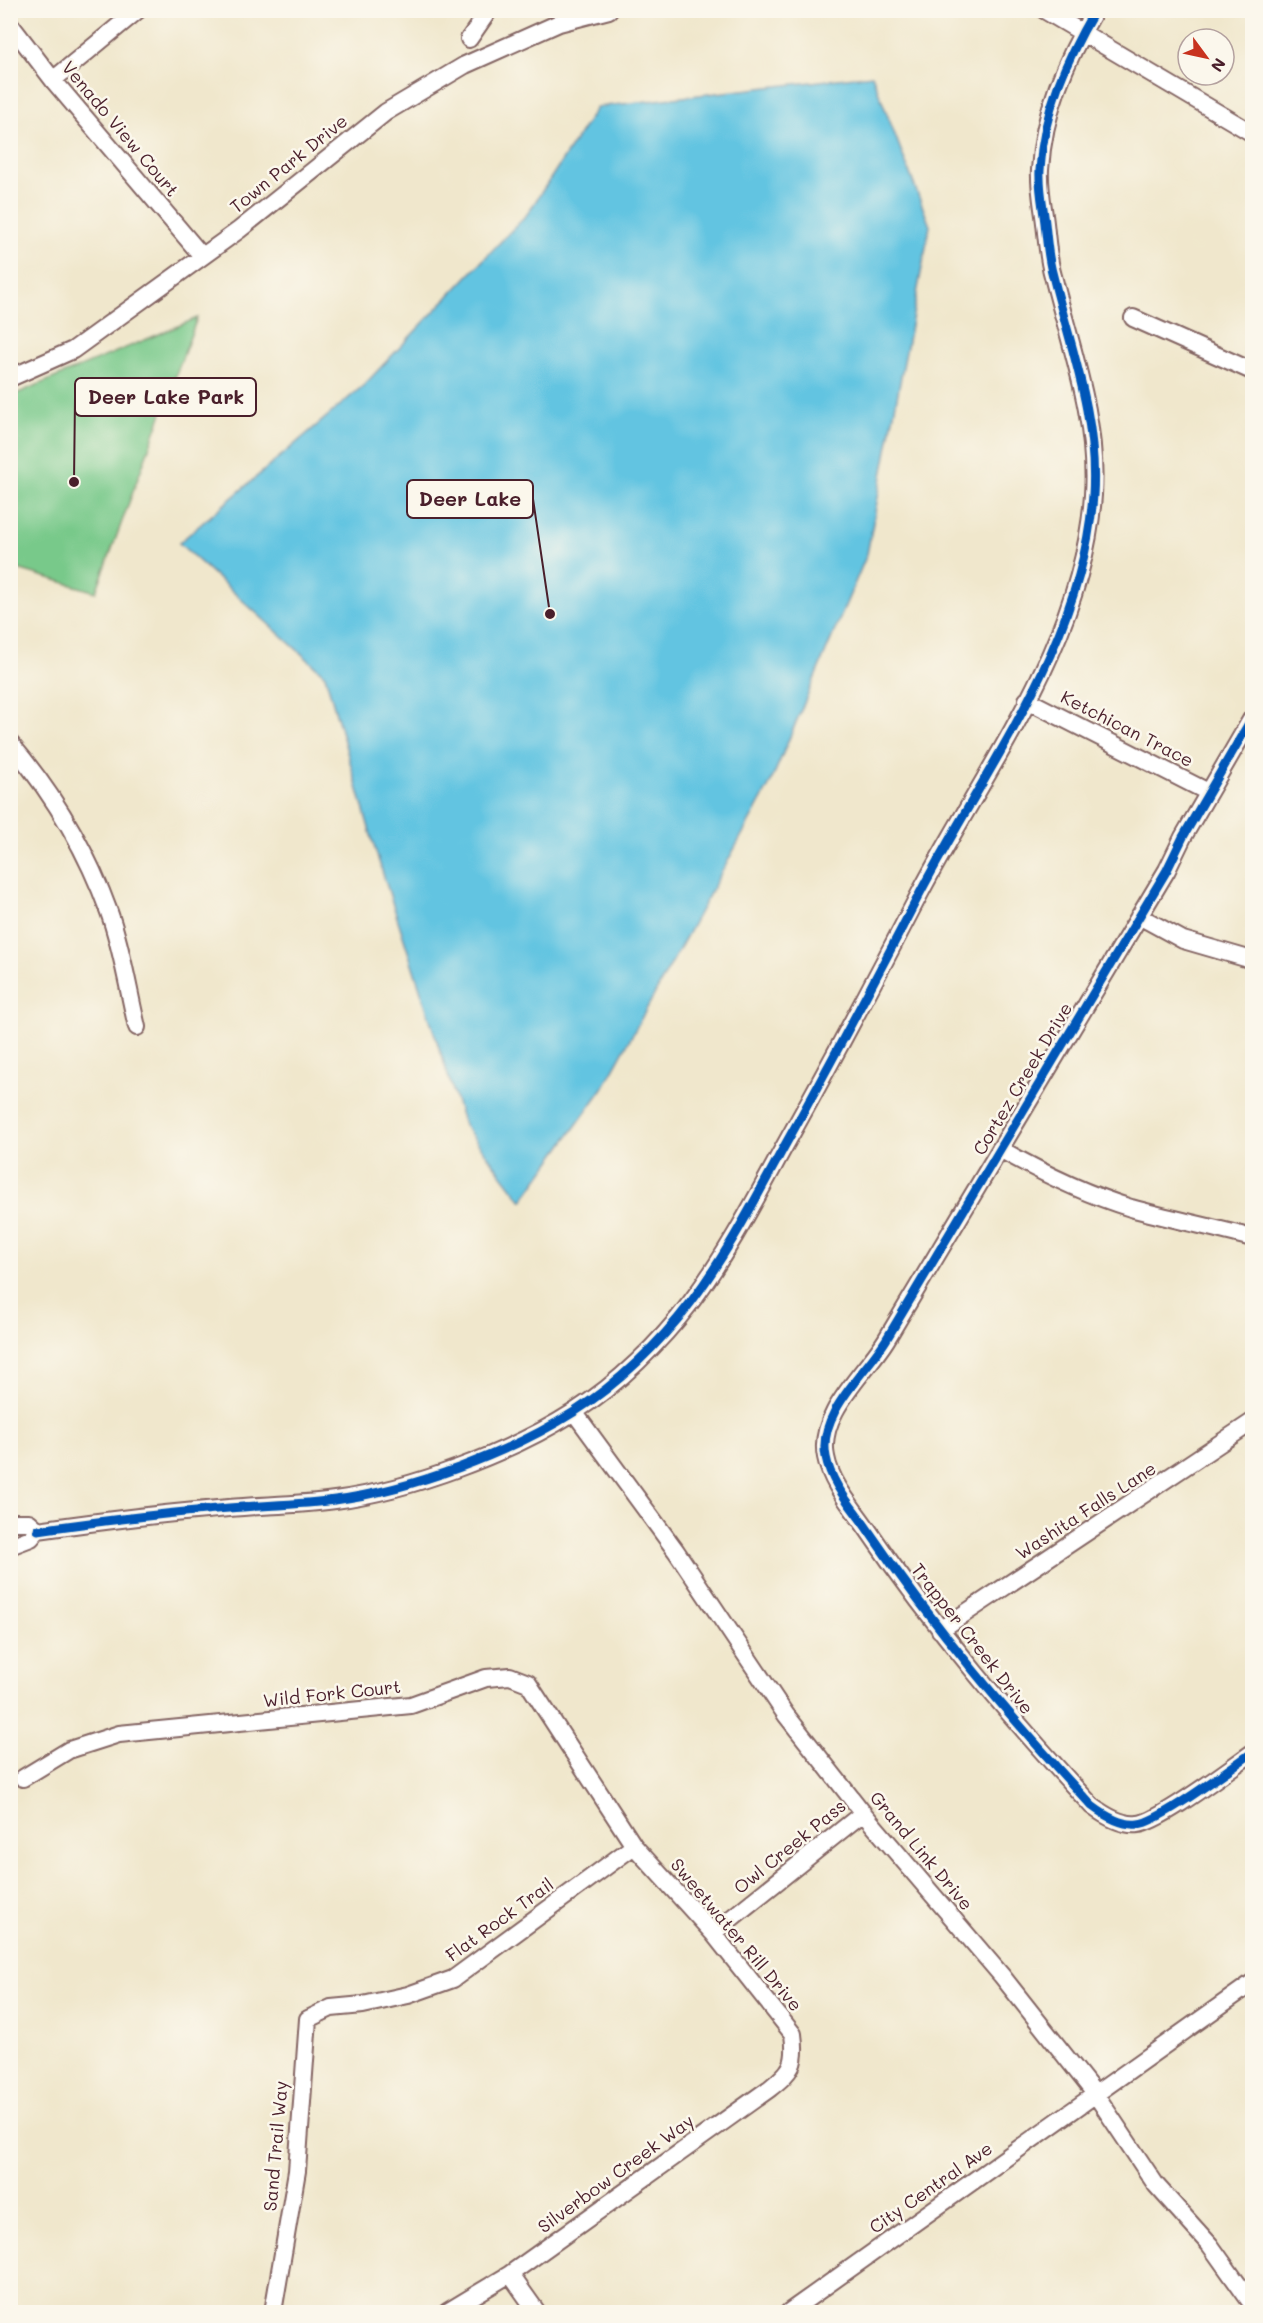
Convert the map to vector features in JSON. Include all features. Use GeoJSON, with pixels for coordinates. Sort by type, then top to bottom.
{"type":"FeatureCollection","features":[{"type":"Feature","properties":{"kind":"street"},"geometry":{"type":"LineString","coordinates":[[53,80],[138,10]]}},
{"type":"Feature","properties":{"kind":"street"},"geometry":{"type":"LineString","coordinates":[[469,39],[489,10]]}},
{"type":"Feature","properties":{"kind":"street","name":"Town Park Drive"},"geometry":{"type":"LineString","coordinates":[[10,378],[73,350],[202,256],[386,112],[465,65],[559,23],[609,10]]}},
{"type":"Feature","properties":{"kind":"street"},"geometry":{"type":"LineString","coordinates":[[1044,10],[1252,133]]}},
{"type":"Feature","properties":{"kind":"street"},"geometry":{"type":"LineString","coordinates":[[10,1546],[31,1538],[38,1530],[176,1512],[339,1500],[391,1488],[488,1456],[574,1412],[649,1350],[689,1305],[716,1266],[813,1094],[930,874],[1027,700],[1067,615],[1084,559],[1093,498],[1094,445],[1075,351],[1051,271],[1040,175],[1047,119],[1058,86],[1095,10]]}},
{"type":"Feature","properties":{"kind":"street","name":"Venado View Court"},"geometry":{"type":"LineString","coordinates":[[10,24],[53,80],[202,256]]}},
{"type":"Feature","properties":{"kind":"street"},"geometry":{"type":"LineString","coordinates":[[1133,318],[1252,371]]}},
{"type":"Feature","properties":{"kind":"street","name":"Ketchican Trace"},"geometry":{"type":"LineString","coordinates":[[1027,700],[1209,792]]}},
{"type":"Feature","properties":{"kind":"street","name":"Cortez Creek Drive"},"geometry":{"type":"LineString","coordinates":[[825,1455],[826,1432],[836,1411],[876,1356],[1139,916],[1252,718]]}},
{"type":"Feature","properties":{"kind":"street"},"geometry":{"type":"LineString","coordinates":[[10,743],[27,763],[72,832],[109,912],[137,1027]]}},
{"type":"Feature","properties":{"kind":"street"},"geometry":{"type":"LineString","coordinates":[[1139,916],[1183,940],[1252,960]]}},
{"type":"Feature","properties":{"kind":"street"},"geometry":{"type":"LineString","coordinates":[[1000,1149],[1036,1170],[1131,1208],[1252,1238]]}},
{"type":"Feature","properties":{"kind":"street","name":"Grand Link Drive"},"geometry":{"type":"LineString","coordinates":[[574,1412],[676,1551],[786,1714],[863,1813],[1002,1976],[1096,2095],[1156,2185],[1210,2245],[1252,2304]]}},
{"type":"Feature","properties":{"kind":"street","name":"Washita Falls Lane"},"geometry":{"type":"LineString","coordinates":[[940,1630],[1252,1422]]}},
{"type":"Feature","properties":{"kind":"street","name":"Trapper Creek Drive"},"geometry":{"type":"LineString","coordinates":[[825,1455],[835,1481],[940,1630],[984,1685],[1092,1806],[1105,1816],[1138,1825],[1157,1818],[1252,1753]]}},
{"type":"Feature","properties":{"kind":"street"},"geometry":{"type":"LineString","coordinates":[[10,1522],[29,1522],[38,1530]]}},
{"type":"Feature","properties":{"kind":"street","name":"Wild Fork Court"},"geometry":{"type":"LineString","coordinates":[[23,1778],[69,1750],[119,1734],[411,1705],[486,1678],[510,1676],[528,1683],[634,1846]]}},
{"type":"Feature","properties":{"kind":"street","name":"Owl Creek Pass"},"geometry":{"type":"LineString","coordinates":[[713,1934],[863,1813]]}},
{"type":"Feature","properties":{"kind":"street","name":"Sweetwater Rill Drive"},"geometry":{"type":"LineString","coordinates":[[634,1846],[713,1934],[793,2034],[796,2055]]}},
{"type":"Feature","properties":{"kind":"street","name":"Flat Rock Trail"},"geometry":{"type":"LineString","coordinates":[[308,2019],[331,2008],[363,2005],[408,1995],[453,1978],[634,1846]]}},
{"type":"Feature","properties":{"kind":"street","name":"City Central Ave"},"geometry":{"type":"LineString","coordinates":[[789,2313],[1252,1983]]}},
{"type":"Feature","properties":{"kind":"street","name":"Sand Trail Way"},"geometry":{"type":"LineString","coordinates":[[273,2313],[297,2170],[308,2019]]}},
{"type":"Feature","properties":{"kind":"street","name":"Silverbow Creek Way"},"geometry":{"type":"LineString","coordinates":[[447,2313],[510,2274],[788,2074],[796,2055]]}},
{"type":"Feature","properties":{"kind":"street"},"geometry":{"type":"LineString","coordinates":[[510,2274],[537,2313]]}},
{"type":"Feature","properties":{"kind":"green space"},"geometry":{"type":"Polygon","coordinates":[[[197,318],[96,592],[11,567],[11,396],[197,318]]]}},
{"type":"Feature","properties":{"kind":"water"},"geometry":{"type":"Polygon","coordinates":[[[872,75],[930,226],[867,554],[770,784],[603,1088],[522,1201],[464,1125],[375,849],[325,675],[179,543],[364,385],[528,213],[597,107],[872,75]]]}},
{"type":"Feature","properties":{"kind":"cycle path"},"geometry":{"type":"LineString","coordinates":[[38,1530],[181,1512],[335,1500],[395,1488],[459,1468],[520,1442],[548,1427],[606,1389],[652,1347],[704,1284],[751,1207],[920,893],[1028,702],[1071,601],[1085,549],[1093,495],[1091,439],[1082,384],[1050,263],[1040,170],[1051,107],[1066,67],[1095,10]]}},
{"type":"Feature","properties":{"kind":"cycle path"},"geometry":{"type":"LineString","coordinates":[[1252,718],[1183,837],[1167,870],[886,1340],[835,1410],[825,1441],[826,1457],[838,1486],[920,1603],[1032,1740],[1092,1806],[1120,1822],[1138,1824],[1148,1821],[1178,1805],[1252,1753]]}},
{"type":"Feature","properties":{"kind":"place","name":"Deer Lake Park"},"geometry":{"type":"Point","coordinates":[74,482]}},
{"type":"Feature","properties":{"kind":"place","name":"Deer Lake"},"geometry":{"type":"Point","coordinates":[550,614]}}]}
